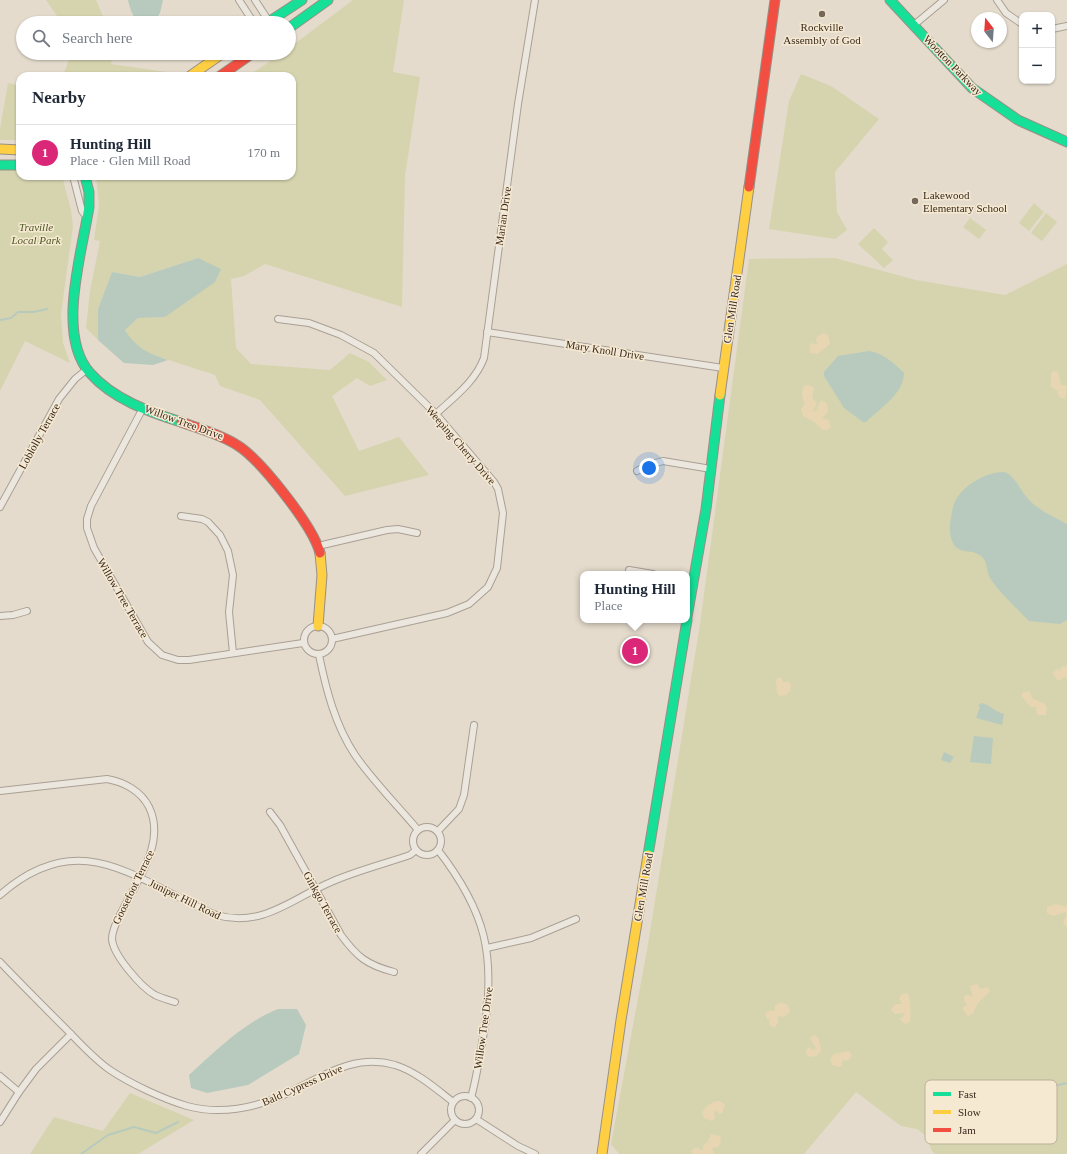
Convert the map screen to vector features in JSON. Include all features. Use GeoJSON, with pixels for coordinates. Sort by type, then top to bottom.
{"type":"FeatureCollection","features":[{"type":"Feature","properties":{"kind":"main road"},"geometry":{"type":"LineString","coordinates":[[278,16],[302,0]]}},
{"type":"Feature","properties":{"kind":"main road"},"geometry":{"type":"LineString","coordinates":[[296,23],[328,0]]}},
{"type":"Feature","properties":{"kind":"main road","name":"Glen Mill Road"},"geometry":{"type":"LineString","coordinates":[[690,579],[706,509],[723,368],[775,0]]}},
{"type":"Feature","properties":{"kind":"main road","name":"Wootton Parkway"},"geometry":{"type":"LineString","coordinates":[[890,0],[978,93],[1018,120],[1067,142]]}},
{"type":"Feature","properties":{"kind":"main road"},"geometry":{"type":"LineString","coordinates":[[196,72],[213,60]]}},
{"type":"Feature","properties":{"kind":"main road"},"geometry":{"type":"LineString","coordinates":[[226,72],[242,60]]}},
{"type":"Feature","properties":{"kind":"main road"},"geometry":{"type":"LineString","coordinates":[[0,149],[16,150]]}},
{"type":"Feature","properties":{"kind":"main road"},"geometry":{"type":"LineString","coordinates":[[0,165],[16,165]]}},
{"type":"Feature","properties":{"kind":"main road","name":"Willow Tree Drive"},"geometry":{"type":"LineString","coordinates":[[86,180],[90,199],[90,210],[87,217],[74,302],[73,320],[76,347],[86,370],[108,390],[143,408],[235,442],[254,460],[303,520],[318,546],[321,563],[318,626]]}},
{"type":"Feature","properties":{"kind":"main road","name":"Glen Mill Road"},"geometry":{"type":"LineString","coordinates":[[602,1154],[633,942],[663,771],[686,623]]}},
{"type":"Feature","properties":{"kind":"street"},"geometry":{"type":"LineString","coordinates":[[240,0],[250,16]]}},
{"type":"Feature","properties":{"kind":"street"},"geometry":{"type":"LineString","coordinates":[[255,0],[265,16]]}},
{"type":"Feature","properties":{"kind":"street","name":"Marian Drive"},"geometry":{"type":"LineString","coordinates":[[436,414],[471,381],[480,370],[484,358],[518,104],[535,0]]}},
{"type":"Feature","properties":{"kind":"street"},"geometry":{"type":"LineString","coordinates":[[914,25],[944,0]]}},
{"type":"Feature","properties":{"kind":"street"},"geometry":{"type":"LineString","coordinates":[[997,0],[1006,13],[1019,22]]}},
{"type":"Feature","properties":{"kind":"street"},"geometry":{"type":"LineString","coordinates":[[1055,28],[1067,26]]}},
{"type":"Feature","properties":{"kind":"street"},"geometry":{"type":"LineString","coordinates":[[74,180],[82,210],[87,217]]}},
{"type":"Feature","properties":{"kind":"street","name":"Weeping Cherry Drive"},"geometry":{"type":"LineString","coordinates":[[278,319],[309,323],[341,335],[374,353],[436,414],[498,489],[503,513],[497,568],[488,587],[469,604],[447,613],[332,638]]}},
{"type":"Feature","properties":{"kind":"street","name":"Mary Knoll Drive"},"geometry":{"type":"LineString","coordinates":[[488,332],[723,368]]}},
{"type":"Feature","properties":{"kind":"street","name":"Loblolly Terrace"},"geometry":{"type":"LineString","coordinates":[[0,507],[59,399],[75,379],[86,370]]}},
{"type":"Feature","properties":{"kind":"street","name":"Willow Tree Terrace"},"geometry":{"type":"LineString","coordinates":[[143,408],[91,506],[87,519],[89,536],[94,548],[142,633],[155,650],[162,655],[178,660],[303,643]]}},
{"type":"Feature","properties":{"kind":"street"},"geometry":{"type":"LineString","coordinates":[[637,472],[648,465],[663,461],[711,469]]}},
{"type":"Feature","properties":{"kind":"street"},"geometry":{"type":"LineString","coordinates":[[181,516],[202,519],[208,522],[220,535],[228,551],[233,575],[229,612],[233,653]]}},
{"type":"Feature","properties":{"kind":"street"},"geometry":{"type":"LineString","coordinates":[[318,546],[387,530],[398,529],[417,533]]}},
{"type":"Feature","properties":{"kind":"street"},"geometry":{"type":"LineString","coordinates":[[629,570],[635,571]]}},
{"type":"Feature","properties":{"kind":"street"},"geometry":{"type":"LineString","coordinates":[[0,616],[13,616],[27,611]]}},
{"type":"Feature","properties":{"kind":"street"},"geometry":{"type":"LineString","coordinates":[[318,626],[329,631],[332,638],[328,651],[319,655],[307,650],[303,643],[305,633],[313,627],[318,626]]}},
{"type":"Feature","properties":{"kind":"street"},"geometry":{"type":"LineString","coordinates":[[319,655],[328,696],[342,732],[355,755],[418,830]]}},
{"type":"Feature","properties":{"kind":"street"},"geometry":{"type":"LineString","coordinates":[[438,831],[458,809],[464,795],[474,725]]}},
{"type":"Feature","properties":{"kind":"street","name":"Goosefoot Terrace"},"geometry":{"type":"LineString","coordinates":[[0,792],[107,779],[117,781],[132,788],[147,802],[153,815],[155,826],[153,847],[113,930],[113,947],[119,960],[155,995],[176,1002]]}},
{"type":"Feature","properties":{"kind":"street","name":"Ginkgo Terrace"},"geometry":{"type":"LineString","coordinates":[[270,812],[280,825],[341,935],[352,951],[373,966],[394,972]]}},
{"type":"Feature","properties":{"kind":"street"},"geometry":{"type":"LineString","coordinates":[[430,826],[438,831],[441,838],[438,850],[430,855],[425,855],[416,850],[413,842],[418,830],[430,826]]}},
{"type":"Feature","properties":{"kind":"street","name":"Juniper Hill Road"},"geometry":{"type":"LineString","coordinates":[[0,895],[31,873],[65,862],[82,861],[107,864],[120,868],[208,912],[232,919],[245,919],[265,915],[316,889],[348,876],[410,855],[416,850]]}},
{"type":"Feature","properties":{"kind":"street","name":"Willow Tree Drive"},"geometry":{"type":"LineString","coordinates":[[438,850],[459,878],[473,903],[487,948],[489,998],[471,1098]]}},
{"type":"Feature","properties":{"kind":"street"},"geometry":{"type":"LineString","coordinates":[[487,948],[531,938],[576,919]]}},
{"type":"Feature","properties":{"kind":"street","name":"Bald Cypress Drive"},"geometry":{"type":"LineString","coordinates":[[0,962],[71,1034],[110,1070],[170,1100],[199,1108],[229,1109],[256,1105],[280,1097],[334,1070],[354,1063],[374,1061],[394,1065],[412,1072],[453,1102]]}},
{"type":"Feature","properties":{"kind":"street"},"geometry":{"type":"LineString","coordinates":[[0,1122],[36,1069],[71,1034]]}},
{"type":"Feature","properties":{"kind":"street"},"geometry":{"type":"LineString","coordinates":[[0,1076],[19,1092]]}},
{"type":"Feature","properties":{"kind":"street"},"geometry":{"type":"LineString","coordinates":[[462,1096],[471,1098],[479,1107],[476,1118],[468,1124],[463,1124],[454,1120],[451,1109],[453,1102],[462,1096]]}},
{"type":"Feature","properties":{"kind":"street"},"geometry":{"type":"LineString","coordinates":[[476,1118],[518,1146],[535,1154]]}},
{"type":"Feature","properties":{"kind":"street"},"geometry":{"type":"LineString","coordinates":[[421,1154],[454,1120]]}},
{"type":"Feature","properties":{"kind":"green space"},"geometry":{"type":"Polygon","coordinates":[[[46,0],[96,0],[103,16],[57,16],[46,0]]]}},
{"type":"Feature","properties":{"kind":"green space"},"geometry":{"type":"Polygon","coordinates":[[[353,0],[404,0],[393,72],[420,77],[405,176],[402,307],[265,264],[244,276],[231,279],[236,348],[251,364],[330,370],[350,353],[369,362],[387,380],[370,386],[357,378],[332,396],[359,451],[399,437],[429,475],[345,496],[260,400],[220,386],[215,375],[150,354],[134,344],[125,330],[138,318],[165,317],[198,258],[140,277],[112,272],[98,309],[98,340],[86,328],[90,291],[100,241],[94,240],[99,205],[96,180],[296,180],[296,72],[254,72],[272,60],[296,60],[296,43],[353,0]]]}},
{"type":"Feature","properties":{"kind":"green space"},"geometry":{"type":"Polygon","coordinates":[[[69,60],[112,60],[111,64],[166,72],[64,72],[69,60]]]}},
{"type":"Feature","properties":{"kind":"green space"},"geometry":{"type":"Polygon","coordinates":[[[801,74],[831,86],[879,119],[835,172],[837,212],[847,230],[835,239],[769,229],[789,101],[801,74]]]}},
{"type":"Feature","properties":{"kind":"green space"},"geometry":{"type":"Polygon","coordinates":[[[8,83],[16,85],[16,140],[0,140],[0,129],[8,83]]]}},
{"type":"Feature","properties":{"kind":"green space","name":"Traville Local Park"},"geometry":{"type":"Polygon","coordinates":[[[0,165],[16,165],[16,180],[63,180],[71,210],[73,226],[61,314],[63,343],[70,363],[25,341],[0,391],[0,165]]]}},
{"type":"Feature","properties":{"kind":"green space"},"geometry":{"type":"Polygon","coordinates":[[[1034,203],[1044,212],[1029,231],[1019,223],[1034,203]]]}},
{"type":"Feature","properties":{"kind":"green space"},"geometry":{"type":"Polygon","coordinates":[[[1046,213],[1057,222],[1042,241],[1031,233],[1046,213]]]}},
{"type":"Feature","properties":{"kind":"green space"},"geometry":{"type":"Polygon","coordinates":[[[970,218],[986,230],[979,239],[963,227],[970,218]]]}},
{"type":"Feature","properties":{"kind":"green space"},"geometry":{"type":"Polygon","coordinates":[[[874,228],[888,242],[882,249],[893,260],[884,268],[858,244],[874,228]]]}},
{"type":"Feature","properties":{"kind":"green space"},"geometry":{"type":"Polygon","coordinates":[[[835,258],[916,280],[1005,295],[1067,264],[1067,1154],[935,1154],[929,1144],[1057,1144],[1057,1080],[925,1080],[925,1135],[917,1129],[901,1126],[856,1092],[804,1154],[619,1154],[611,1144],[647,950],[700,624],[749,259],[835,258]]]}},
{"type":"Feature","properties":{"kind":"green space"},"geometry":{"type":"Polygon","coordinates":[[[130,1093],[194,1120],[138,1154],[30,1154],[54,1117],[103,1131],[130,1093]]]}},
{"type":"Feature","properties":{"kind":"sand"},"geometry":{"type":"Polygon","coordinates":[[[823,333],[828,335],[830,344],[817,354],[810,353],[810,345],[812,343],[817,345],[816,338],[823,333]]]}},
{"type":"Feature","properties":{"kind":"sand"},"geometry":{"type":"Polygon","coordinates":[[[1053,371],[1058,372],[1061,385],[1067,386],[1065,399],[1059,397],[1057,390],[1051,387],[1051,374],[1053,371]]]}},
{"type":"Feature","properties":{"kind":"sand"},"geometry":{"type":"Polygon","coordinates":[[[809,385],[814,388],[812,398],[817,403],[813,411],[816,411],[821,400],[827,404],[828,412],[822,418],[829,420],[831,427],[827,430],[823,430],[813,421],[803,416],[801,409],[805,404],[802,390],[804,386],[809,385]]]}},
{"type":"Feature","properties":{"kind":"sand"},"geometry":{"type":"Polygon","coordinates":[[[1063,666],[1067,667],[1067,676],[1058,681],[1052,673],[1058,669],[1062,673],[1060,669],[1063,666]]]}},
{"type":"Feature","properties":{"kind":"sand"},"geometry":{"type":"Polygon","coordinates":[[[780,677],[784,683],[787,681],[791,684],[790,691],[786,695],[780,696],[777,693],[776,680],[780,677]]]}},
{"type":"Feature","properties":{"kind":"sand"},"geometry":{"type":"Polygon","coordinates":[[[1029,691],[1033,699],[1045,704],[1047,708],[1046,715],[1037,715],[1036,707],[1031,707],[1022,697],[1022,693],[1029,691]]]}},
{"type":"Feature","properties":{"kind":"sand"},"geometry":{"type":"Polygon","coordinates":[[[1056,904],[1067,907],[1067,914],[1065,912],[1053,916],[1047,913],[1047,907],[1056,904]]]}},
{"type":"Feature","properties":{"kind":"sand"},"geometry":{"type":"Polygon","coordinates":[[[1067,914],[1067,927],[1063,923],[1067,914]]]}},
{"type":"Feature","properties":{"kind":"sand"},"geometry":{"type":"Polygon","coordinates":[[[977,984],[980,989],[988,987],[990,991],[978,1003],[973,1013],[968,1016],[963,1010],[963,1007],[967,1005],[964,1001],[964,997],[966,995],[973,996],[970,986],[977,984]]]}},
{"type":"Feature","properties":{"kind":"sand"},"geometry":{"type":"Polygon","coordinates":[[[907,993],[911,1011],[910,1022],[905,1024],[899,1019],[903,1017],[904,1013],[895,1014],[891,1010],[895,1004],[902,1004],[899,998],[902,994],[907,993]]]}},
{"type":"Feature","properties":{"kind":"sand"},"geometry":{"type":"Polygon","coordinates":[[[781,1002],[788,1005],[790,1012],[784,1017],[778,1016],[778,1023],[774,1028],[769,1024],[770,1020],[767,1019],[765,1014],[770,1010],[775,1011],[775,1006],[781,1002]]]}},
{"type":"Feature","properties":{"kind":"sand"},"geometry":{"type":"Polygon","coordinates":[[[814,1035],[818,1037],[821,1049],[818,1055],[810,1057],[806,1053],[808,1047],[813,1050],[816,1048],[810,1038],[814,1035]]]}},
{"type":"Feature","properties":{"kind":"sand"},"geometry":{"type":"Polygon","coordinates":[[[849,1051],[852,1055],[849,1060],[842,1061],[842,1066],[839,1067],[832,1065],[830,1059],[834,1054],[849,1051]]]}},
{"type":"Feature","properties":{"kind":"sand"},"geometry":{"type":"Polygon","coordinates":[[[719,1101],[725,1104],[722,1113],[719,1114],[717,1111],[714,1112],[715,1118],[712,1121],[704,1118],[702,1113],[705,1109],[711,1103],[719,1101]]]}},
{"type":"Feature","properties":{"kind":"sand"},"geometry":{"type":"Polygon","coordinates":[[[711,1134],[720,1136],[721,1142],[718,1147],[712,1148],[714,1154],[692,1154],[691,1150],[698,1147],[700,1150],[703,1150],[703,1146],[708,1142],[711,1134]]]}},
{"type":"Feature","properties":{"kind":"shaded area"},"geometry":{"type":"Polygon","coordinates":[[[128,0],[163,0],[158,16],[134,16],[128,0]]]}},
{"type":"Feature","properties":{"kind":"shaded area"},"geometry":{"type":"Polygon","coordinates":[[[198,258],[221,269],[215,282],[165,317],[138,318],[125,330],[134,342],[144,350],[168,360],[153,365],[124,363],[98,340],[98,309],[112,272],[140,277],[198,258]]]}},
{"type":"Feature","properties":{"kind":"shaded area"},"geometry":{"type":"Polygon","coordinates":[[[869,351],[884,356],[904,373],[900,388],[890,400],[866,422],[863,422],[844,408],[824,376],[824,372],[838,356],[869,351]]]}},
{"type":"Feature","properties":{"kind":"shaded area"},"geometry":{"type":"Polygon","coordinates":[[[1004,472],[1013,478],[1033,504],[1044,512],[1067,524],[1067,620],[1060,624],[1029,621],[1008,600],[990,578],[983,558],[978,554],[960,550],[952,542],[950,535],[950,524],[953,508],[957,498],[966,488],[978,479],[991,474],[1004,472]]]}},
{"type":"Feature","properties":{"kind":"shaded area"},"geometry":{"type":"Polygon","coordinates":[[[981,703],[1004,714],[1002,725],[976,718],[980,707],[978,706],[981,703]]]}},
{"type":"Feature","properties":{"kind":"shaded area"},"geometry":{"type":"Polygon","coordinates":[[[974,736],[993,738],[991,764],[970,762],[974,736]]]}},
{"type":"Feature","properties":{"kind":"shaded area"},"geometry":{"type":"Polygon","coordinates":[[[944,752],[954,757],[950,763],[941,760],[944,752]]]}},
{"type":"Feature","properties":{"kind":"shaded area"},"geometry":{"type":"Polygon","coordinates":[[[278,1009],[297,1009],[306,1025],[299,1054],[248,1085],[207,1093],[191,1088],[189,1075],[230,1038],[253,1022],[278,1009]]]}},
{"type":"Feature","properties":{"kind":"waterway"},"geometry":{"type":"LineString","coordinates":[[0,320],[11,318],[18,312],[33,312],[47,309]]}},
{"type":"Feature","properties":{"kind":"waterway"},"geometry":{"type":"LineString","coordinates":[[1057,1085],[1067,1083]]}},
{"type":"Feature","properties":{"kind":"waterway"},"geometry":{"type":"LineString","coordinates":[[81,1154],[108,1135],[134,1127],[156,1133],[178,1122]]}},
{"type":"Feature","properties":{"kind":"traffic: fast"},"geometry":{"type":"LineString","coordinates":[[278,16],[302,0]]}},
{"type":"Feature","properties":{"kind":"traffic: fast"},"geometry":{"type":"LineString","coordinates":[[296,23],[328,0]]}},
{"type":"Feature","properties":{"kind":"traffic: fast"},"geometry":{"type":"LineString","coordinates":[[890,0],[972,88],[1018,120],[1067,142]]}},
{"type":"Feature","properties":{"kind":"traffic: fast"},"geometry":{"type":"LineString","coordinates":[[0,165],[16,165]]}},
{"type":"Feature","properties":{"kind":"traffic: fast"},"geometry":{"type":"LineString","coordinates":[[86,180],[89,192],[89,207],[77,270],[73,316],[75,338],[80,357],[90,373],[109,390],[132,404],[181,422]]}},
{"type":"Feature","properties":{"kind":"traffic: fast"},"geometry":{"type":"LineString","coordinates":[[690,600],[706,509],[720,395]]}},
{"type":"Feature","properties":{"kind":"traffic: fast"},"geometry":{"type":"LineString","coordinates":[[648,855],[687,623]]}},
{"type":"Feature","properties":{"kind":"traffic: slow"},"geometry":{"type":"LineString","coordinates":[[196,72],[213,60]]}},
{"type":"Feature","properties":{"kind":"traffic: slow"},"geometry":{"type":"LineString","coordinates":[[0,149],[16,150]]}},
{"type":"Feature","properties":{"kind":"traffic: slow"},"geometry":{"type":"LineString","coordinates":[[720,395],[749,187]]}},
{"type":"Feature","properties":{"kind":"traffic: slow"},"geometry":{"type":"LineString","coordinates":[[318,626],[322,575],[320,553]]}},
{"type":"Feature","properties":{"kind":"traffic: slow"},"geometry":{"type":"LineString","coordinates":[[602,1154],[621,1020],[648,855]]}},
{"type":"Feature","properties":{"kind":"traffic: jam"},"geometry":{"type":"LineString","coordinates":[[749,187],[775,0]]}},
{"type":"Feature","properties":{"kind":"traffic: jam"},"geometry":{"type":"LineString","coordinates":[[226,72],[243,60]]}},
{"type":"Feature","properties":{"kind":"traffic: jam"},"geometry":{"type":"LineString","coordinates":[[181,422],[224,438],[237,445],[259,464],[272,478],[297,511],[315,541],[320,553]]}},
{"type":"Feature","properties":{"kind":"place","name":"Rockville Assembly of God"},"geometry":{"type":"Point","coordinates":[822,14]}},
{"type":"Feature","properties":{"kind":"place","name":"Lakewood Elementary School"},"geometry":{"type":"Point","coordinates":[915,201]}},
{"type":"Feature","properties":{"kind":"place","name":"Hunting Hill"},"geometry":{"type":"Point","coordinates":[635,651]}}]}
